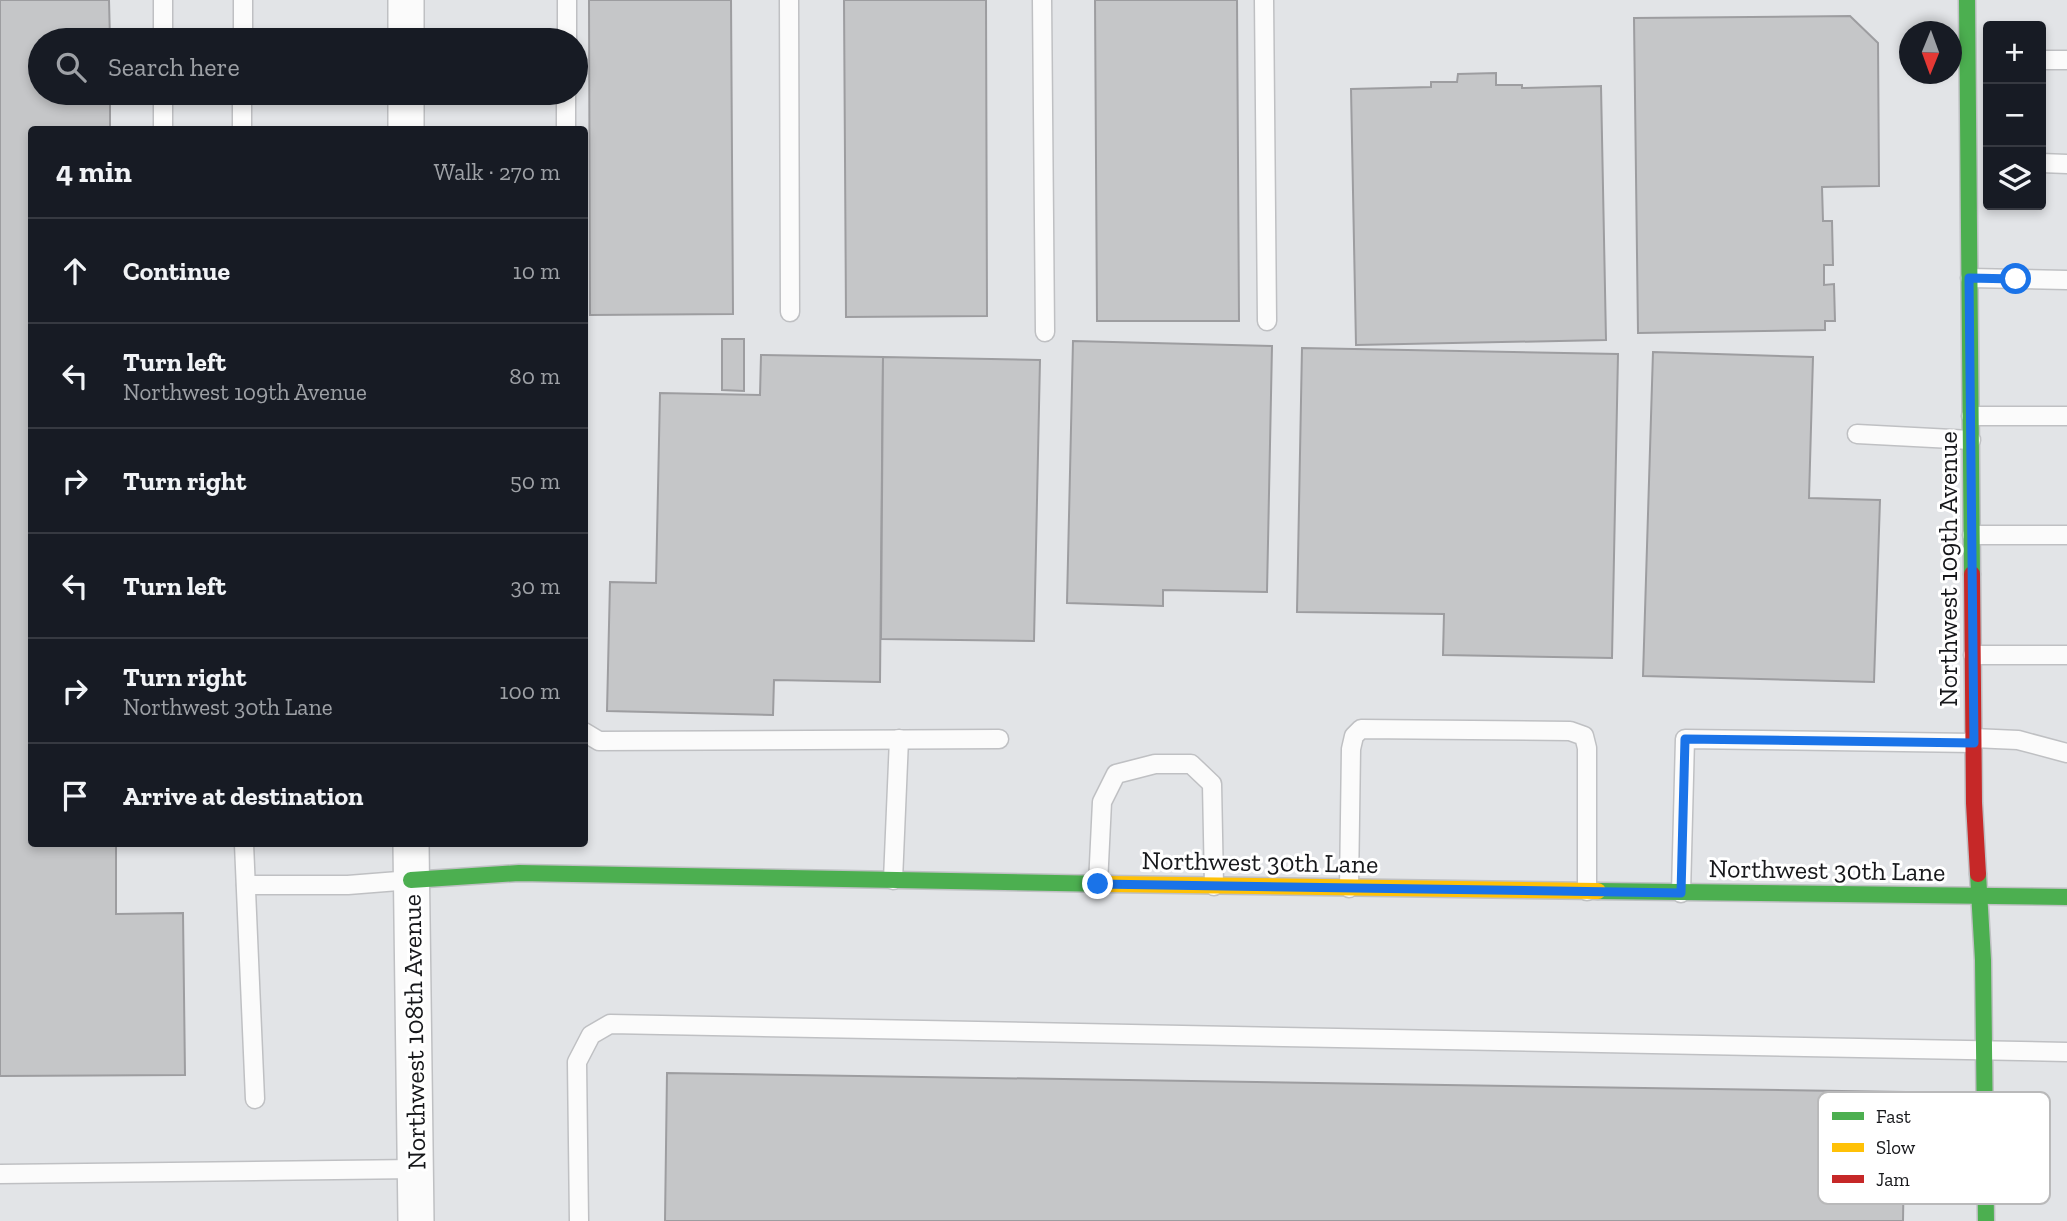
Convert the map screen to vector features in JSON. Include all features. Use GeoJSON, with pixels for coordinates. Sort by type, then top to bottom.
{"type":"FeatureCollection","features":[{"type":"Feature","properties":{"kind":"street"},"geometry":{"type":"LineString","coordinates":[[406,0],[406,28]]}},
{"type":"Feature","properties":{"kind":"street","name":"Northwest 109th Avenue"},"geometry":{"type":"LineString","coordinates":[[1968,0],[1974,803],[1983,960],[1985,1092]]}},
{"type":"Feature","properties":{"kind":"street"},"geometry":{"type":"LineString","coordinates":[[406,105],[406,126]]}},
{"type":"Feature","properties":{"kind":"street","name":"Northwest 108th Avenue"},"geometry":{"type":"LineString","coordinates":[[411,847],[416,1221]]}},
{"type":"Feature","properties":{"kind":"street","name":"Northwest 30th Lane"},"geometry":{"type":"LineString","coordinates":[[411,880],[519,873],[1213,886],[2067,897]]}},
{"type":"Feature","properties":{"kind":"lane"},"geometry":{"type":"LineString","coordinates":[[163,0],[163,28]]}},
{"type":"Feature","properties":{"kind":"lane"},"geometry":{"type":"LineString","coordinates":[[243,0],[243,28]]}},
{"type":"Feature","properties":{"kind":"lane"},"geometry":{"type":"LineString","coordinates":[[567,0],[567,28]]}},
{"type":"Feature","properties":{"kind":"lane"},"geometry":{"type":"LineString","coordinates":[[789,0],[790,312]]}},
{"type":"Feature","properties":{"kind":"lane"},"geometry":{"type":"LineString","coordinates":[[1042,0],[1045,331]]}},
{"type":"Feature","properties":{"kind":"lane"},"geometry":{"type":"LineString","coordinates":[[1264,0],[1267,321]]}},
{"type":"Feature","properties":{"kind":"lane"},"geometry":{"type":"LineString","coordinates":[[1968,58],[1983,58]]}},
{"type":"Feature","properties":{"kind":"lane"},"geometry":{"type":"LineString","coordinates":[[2046,60],[2067,60]]}},
{"type":"Feature","properties":{"kind":"lane"},"geometry":{"type":"LineString","coordinates":[[163,105],[163,126]]}},
{"type":"Feature","properties":{"kind":"lane"},"geometry":{"type":"LineString","coordinates":[[242,105],[242,126]]}},
{"type":"Feature","properties":{"kind":"lane"},"geometry":{"type":"LineString","coordinates":[[566,105],[566,126]]}},
{"type":"Feature","properties":{"kind":"lane"},"geometry":{"type":"LineString","coordinates":[[1969,161],[1983,162]]}},
{"type":"Feature","properties":{"kind":"lane"},"geometry":{"type":"LineString","coordinates":[[2046,163],[2067,164]]}},
{"type":"Feature","properties":{"kind":"lane"},"geometry":{"type":"LineString","coordinates":[[1969,278],[2067,280]]}},
{"type":"Feature","properties":{"kind":"lane"},"geometry":{"type":"LineString","coordinates":[[1971,416],[2067,416]]}},
{"type":"Feature","properties":{"kind":"lane"},"geometry":{"type":"LineString","coordinates":[[1857,434],[1971,440]]}},
{"type":"Feature","properties":{"kind":"lane"},"geometry":{"type":"LineString","coordinates":[[1972,535],[2067,535]]}},
{"type":"Feature","properties":{"kind":"lane"},"geometry":{"type":"LineString","coordinates":[[1973,655],[2067,655]]}},
{"type":"Feature","properties":{"kind":"lane"},"geometry":{"type":"LineString","coordinates":[[1349,888],[1351,749],[1354,736],[1361,729],[1542,730],[1570,731],[1584,736],[1587,748],[1587,891]]}},
{"type":"Feature","properties":{"kind":"lane"},"geometry":{"type":"LineString","coordinates":[[588,734],[599,741],[999,739]]}},
{"type":"Feature","properties":{"kind":"lane"},"geometry":{"type":"LineString","coordinates":[[893,880],[899,739]]}},
{"type":"Feature","properties":{"kind":"lane"},"geometry":{"type":"LineString","coordinates":[[1681,893],[1685,739],[2018,740],[2067,753]]}},
{"type":"Feature","properties":{"kind":"lane"},"geometry":{"type":"LineString","coordinates":[[1098,884],[1102,802],[1116,774],[1155,764],[1179,764],[1191,765],[1212,784],[1213,886]]}},
{"type":"Feature","properties":{"kind":"lane"},"geometry":{"type":"LineString","coordinates":[[244,847],[255,1099]]}},
{"type":"Feature","properties":{"kind":"lane"},"geometry":{"type":"LineString","coordinates":[[246,885],[411,880]]}},
{"type":"Feature","properties":{"kind":"lane"},"geometry":{"type":"LineString","coordinates":[[579,1221],[577,1062],[591,1035],[610,1024],[2067,1052]]}},
{"type":"Feature","properties":{"kind":"lane"},"geometry":{"type":"LineString","coordinates":[[0,1174],[416,1169]]}},
{"type":"Feature","properties":{"kind":"building"},"geometry":{"type":"Polygon","coordinates":[[[0,0],[109,0],[110,28],[28,28],[28,105],[110,105],[110,126],[28,126],[28,847],[116,847],[116,914],[183,913],[185,1075],[0,1076],[0,0]]]}},
{"type":"Feature","properties":{"kind":"building"},"geometry":{"type":"Polygon","coordinates":[[[589,0],[731,0],[733,314],[590,315],[589,0]]]}},
{"type":"Feature","properties":{"kind":"building"},"geometry":{"type":"Polygon","coordinates":[[[844,0],[986,0],[987,316],[846,317],[844,0]]]}},
{"type":"Feature","properties":{"kind":"building"},"geometry":{"type":"Polygon","coordinates":[[[1095,0],[1237,0],[1239,321],[1097,321],[1095,0]]]}},
{"type":"Feature","properties":{"kind":"building"},"geometry":{"type":"Polygon","coordinates":[[[1850,16],[1878,43],[1879,186],[1822,187],[1823,221],[1832,221],[1833,265],[1824,265],[1824,285],[1834,284],[1835,321],[1825,321],[1825,330],[1638,333],[1634,18],[1850,16]]]}},
{"type":"Feature","properties":{"kind":"building"},"geometry":{"type":"Polygon","coordinates":[[[1496,73],[1496,85],[1522,85],[1522,88],[1601,86],[1606,340],[1356,345],[1351,89],[1431,87],[1431,82],[1457,82],[1458,74],[1496,73]]]}},
{"type":"Feature","properties":{"kind":"building"},"geometry":{"type":"Polygon","coordinates":[[[722,339],[744,339],[744,391],[722,390],[722,339]]]}},
{"type":"Feature","properties":{"kind":"building"},"geometry":{"type":"Polygon","coordinates":[[[1073,341],[1272,346],[1267,592],[1163,590],[1163,606],[1067,603],[1073,341]]]}},
{"type":"Feature","properties":{"kind":"building"},"geometry":{"type":"Polygon","coordinates":[[[1302,348],[1618,354],[1612,658],[1443,655],[1444,614],[1297,612],[1302,348]]]}},
{"type":"Feature","properties":{"kind":"building"},"geometry":{"type":"Polygon","coordinates":[[[1653,352],[1813,357],[1809,498],[1880,500],[1874,682],[1643,676],[1653,352]]]}},
{"type":"Feature","properties":{"kind":"building"},"geometry":{"type":"Polygon","coordinates":[[[761,355],[883,357],[880,682],[774,680],[773,715],[607,711],[610,582],[656,583],[660,393],[760,395],[761,355]]]}},
{"type":"Feature","properties":{"kind":"building"},"geometry":{"type":"Polygon","coordinates":[[[883,357],[1040,360],[1034,641],[881,639],[883,357]]]}},
{"type":"Feature","properties":{"kind":"building"},"geometry":{"type":"Polygon","coordinates":[[[667,1073],[1905,1092],[1818,1092],[1818,1204],[1903,1204],[1903,1221],[665,1221],[667,1073]]]}},
{"type":"Feature","properties":{"kind":"traffic: fast"},"geometry":{"type":"LineString","coordinates":[[1967,0],[1972,574]]}},
{"type":"Feature","properties":{"kind":"traffic: fast"},"geometry":{"type":"LineString","coordinates":[[411,880],[519,873],[1109,884]]}},
{"type":"Feature","properties":{"kind":"traffic: fast"},"geometry":{"type":"LineString","coordinates":[[1978,874],[1983,960],[1985,1092]]}},
{"type":"Feature","properties":{"kind":"traffic: fast"},"geometry":{"type":"LineString","coordinates":[[1598,891],[2067,897]]}},
{"type":"Feature","properties":{"kind":"traffic: fast"},"geometry":{"type":"LineString","coordinates":[[1986,1204],[1986,1221]]}},
{"type":"Feature","properties":{"kind":"traffic: slow"},"geometry":{"type":"LineString","coordinates":[[1109,884],[1598,891]]}},
{"type":"Feature","properties":{"kind":"traffic: jam"},"geometry":{"type":"LineString","coordinates":[[1972,574],[1974,803],[1978,874]]}},
{"type":"Feature","properties":{"kind":"route"},"geometry":{"type":"LineString","coordinates":[[1098,884],[1681,893],[1685,739],[1974,743],[1969,278],[2016,279]]}}]}
